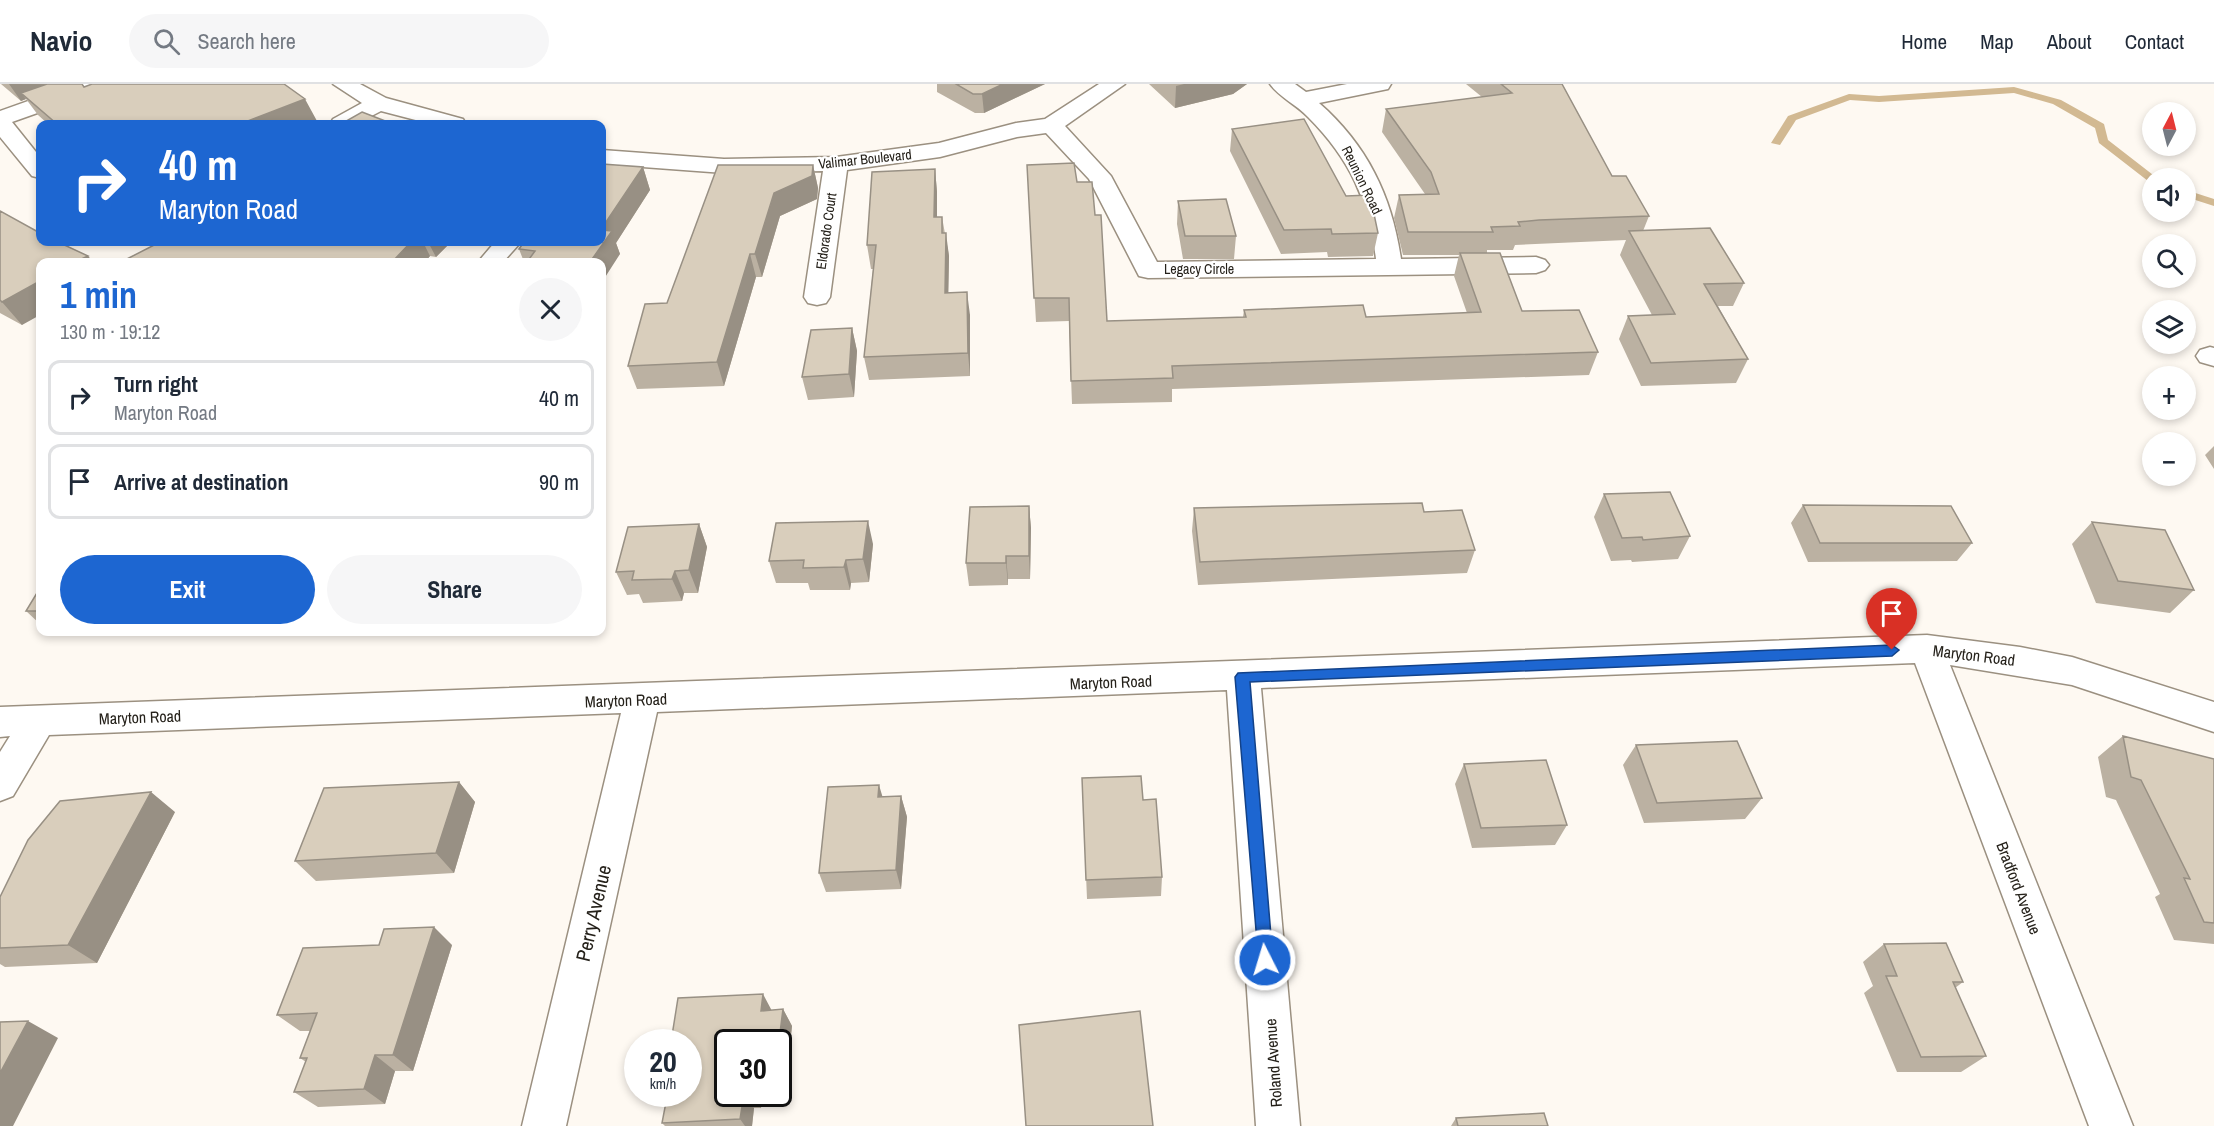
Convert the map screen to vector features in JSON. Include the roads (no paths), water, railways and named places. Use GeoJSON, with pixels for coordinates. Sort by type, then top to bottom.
{"type":"FeatureCollection","features":[{"type":"Feature","properties":{"kind":"street"},"geometry":{"type":"LineString","coordinates":[[36,166],[0,121],[97,84]]}},
{"type":"Feature","properties":{"kind":"street"},"geometry":{"type":"LineString","coordinates":[[344,84],[378,103],[440,120]]}},
{"type":"Feature","properties":{"kind":"street","name":"Valimar Boulevard"},"geometry":{"type":"LineString","coordinates":[[606,157],[724,166],[836,164],[940,150],[995,135],[1051,125],[1114,84]]}},
{"type":"Feature","properties":{"kind":"street","name":"Reunion Road"},"geometry":{"type":"LineString","coordinates":[[1281,84],[1304,99],[1341,138],[1362,172],[1381,214],[1390,267]]}},
{"type":"Feature","properties":{"kind":"street"},"geometry":{"type":"LineString","coordinates":[[1304,99],[1380,84]]}},
{"type":"Feature","properties":{"kind":"street"},"geometry":{"type":"LineString","coordinates":[[348,120],[378,103]]}},
{"type":"Feature","properties":{"kind":"street","name":"Legacy Circle"},"geometry":{"type":"LineString","coordinates":[[1051,125],[1099,176],[1148,270],[1390,267]]}},
{"type":"Feature","properties":{"kind":"street","name":"Eldorado Court"},"geometry":{"type":"LineString","coordinates":[[817,297],[836,164]]}},
{"type":"Feature","properties":{"kind":"street"},"geometry":{"type":"LineString","coordinates":[[494,258],[504,246]]}},
{"type":"Feature","properties":{"kind":"street"},"geometry":{"type":"LineString","coordinates":[[1390,267],[1536,265]]}},
{"type":"Feature","properties":{"kind":"street","name":"Maryton Road"},"geometry":{"type":"LineString","coordinates":[[0,722],[1928,650],[1999,657],[2052,666],[2132,688],[2214,717]]}},
{"type":"Feature","properties":{"kind":"street","name":"Bradford Avenue"},"geometry":{"type":"LineString","coordinates":[[1928,650],[2111,1126]]}},
{"type":"Feature","properties":{"kind":"street","name":"Roland Avenue"},"geometry":{"type":"LineString","coordinates":[[1243,677],[1278,1126]]}},
{"type":"Feature","properties":{"kind":"street","name":"Perry Avenue"},"geometry":{"type":"LineString","coordinates":[[544,1126],[642,699]]}},
{"type":"Feature","properties":{"kind":"street"},"geometry":{"type":"LineString","coordinates":[[0,784],[39,720]]}},
{"type":"Feature","properties":{"kind":"waterway"},"geometry":{"type":"LineString","coordinates":[[1776,143],[1792,118],[1849,97],[1879,99],[2014,90],[2057,102],[2100,126],[2103,141],[2142,171]]}},
{"type":"Feature","properties":{"kind":"waterway"},"geometry":{"type":"LineString","coordinates":[[2196,197],[2214,203]]}}]}
